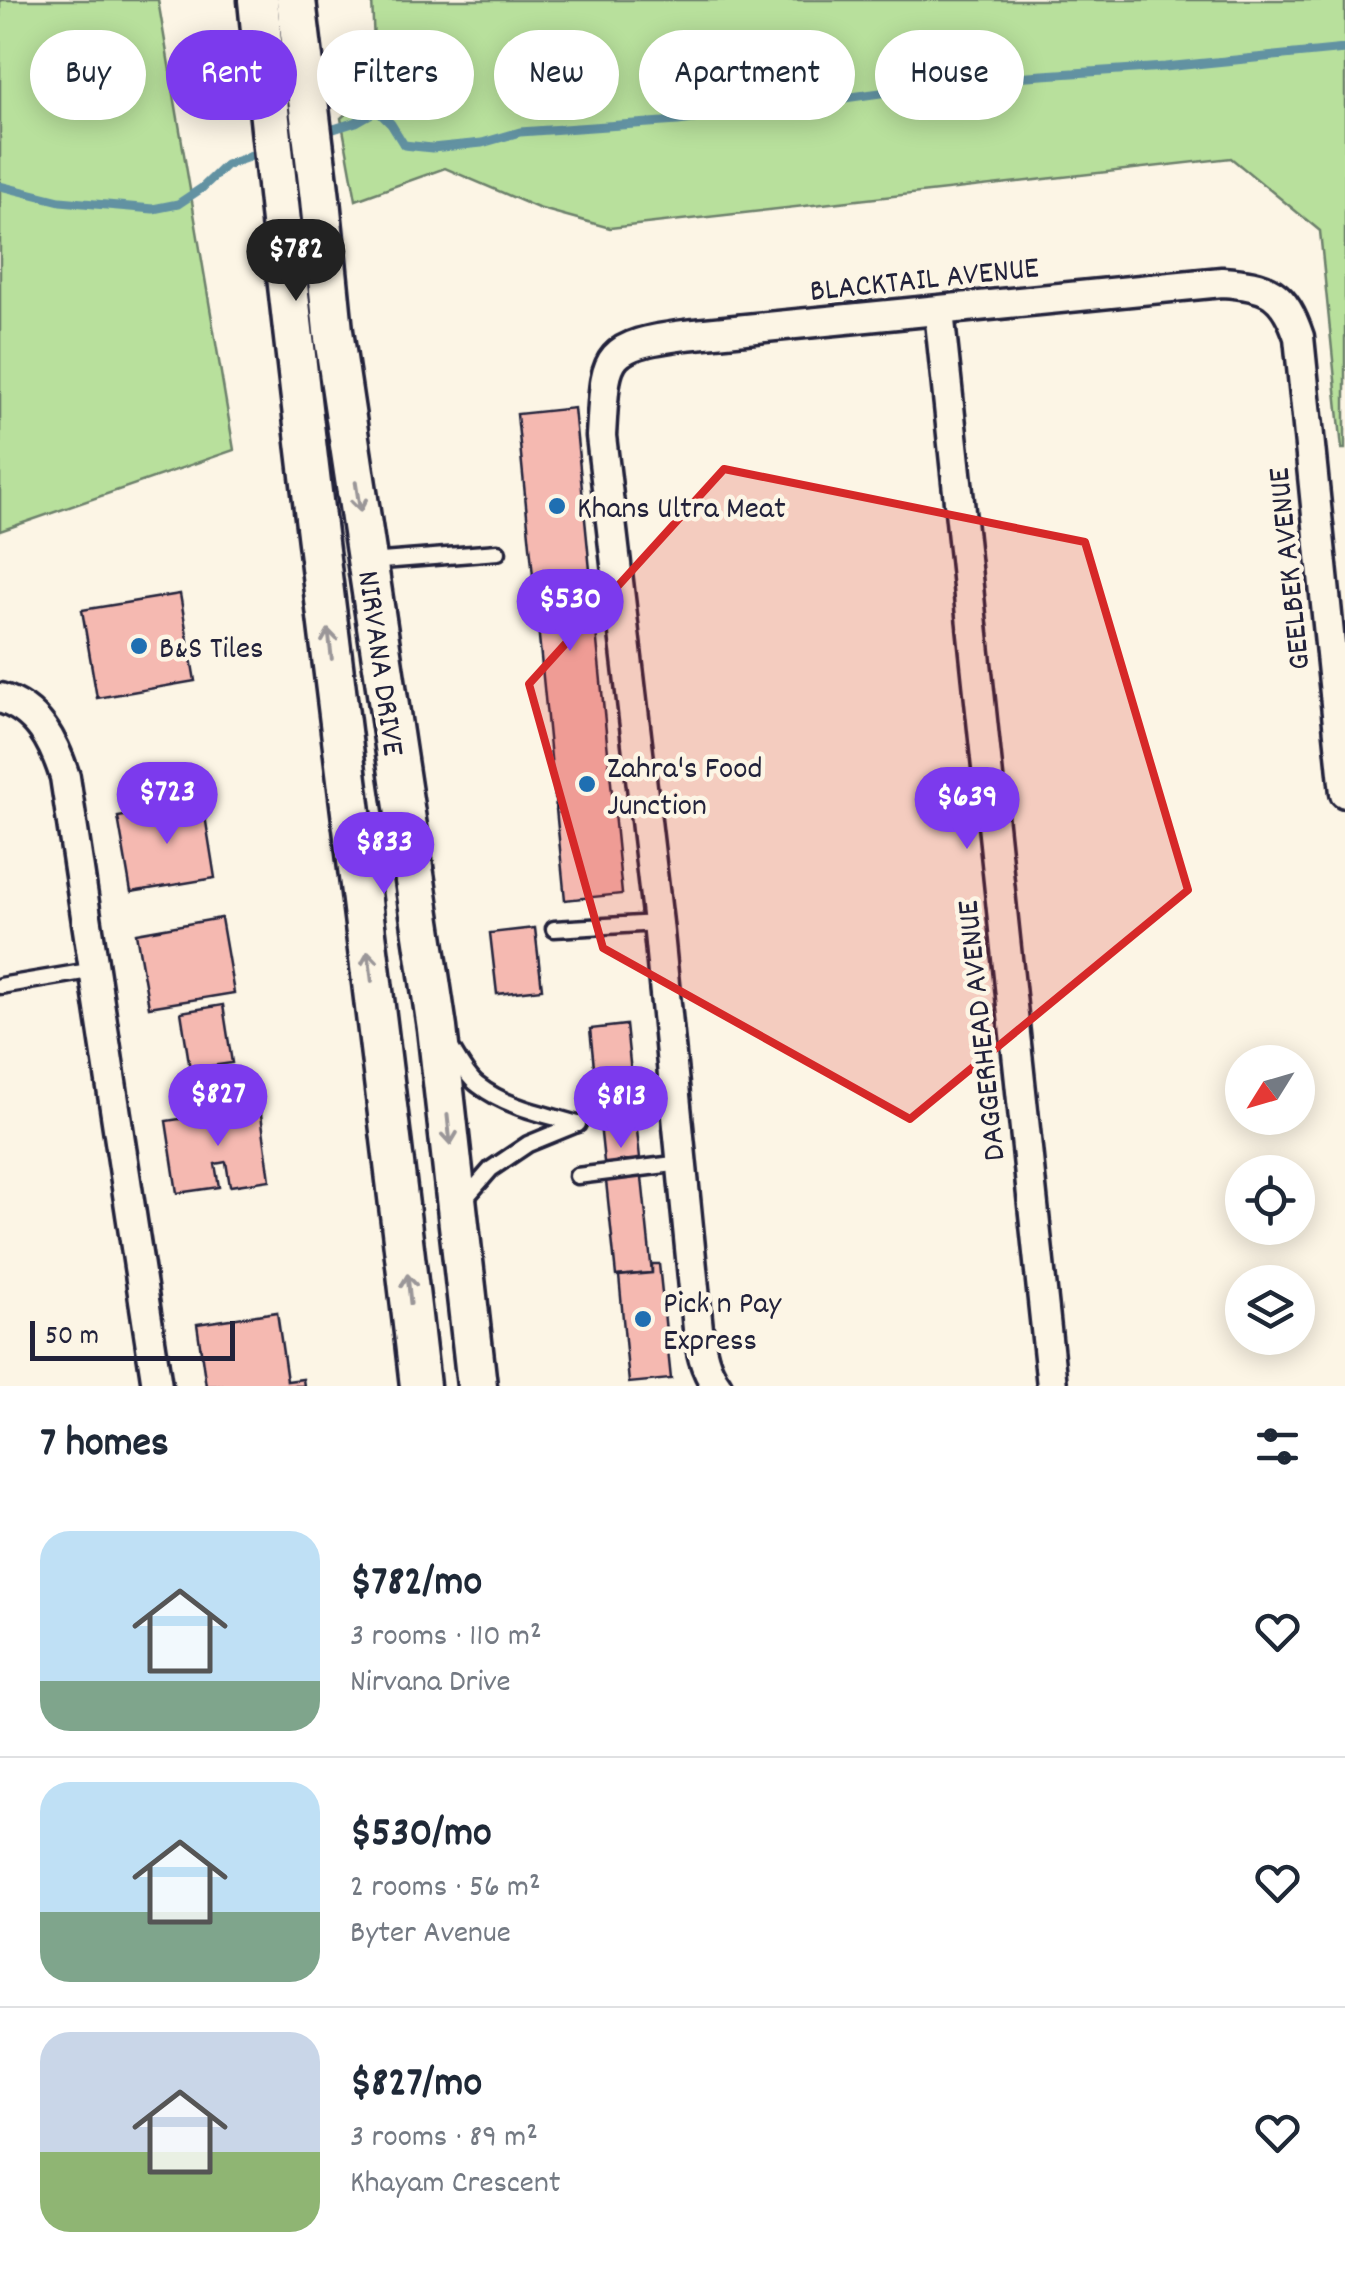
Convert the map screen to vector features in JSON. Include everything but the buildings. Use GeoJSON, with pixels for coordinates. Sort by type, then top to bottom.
{"type":"FeatureCollection","features":[{"type":"Feature","properties":{"kind":"main road"},"geometry":{"type":"LineString","coordinates":[[243,0],[271,133]]}},
{"type":"Feature","properties":{"kind":"main road","name":"NIRVANA DRIVE"},"geometry":{"type":"LineString","coordinates":[[258,0],[279,206],[420,1386]]}},
{"type":"Feature","properties":{"kind":"main road","name":"NIRVANA DRIVE"},"geometry":{"type":"LineString","coordinates":[[296,0],[332,331],[437,1028],[477,1386]]}},
{"type":"Feature","properties":{"kind":"street","name":"BLACKTAIL AVENUE"},"geometry":{"type":"LineString","coordinates":[[717,1386],[702,1357],[658,923],[601,436],[604,378],[618,352],[631,344],[685,335],[1222,282],[1249,284],[1278,296],[1299,337]]}},
{"type":"Feature","properties":{"kind":"street","name":"DAGGERHEAD AVENUE"},"geometry":{"type":"LineString","coordinates":[[939,311],[1052,1386]]}},
{"type":"Feature","properties":{"kind":"street","name":"GEELBEK AVENUE"},"geometry":{"type":"LineString","coordinates":[[1299,337],[1345,793]]}},
{"type":"Feature","properties":{"kind":"street"},"geometry":{"type":"LineString","coordinates":[[0,698],[30,713],[45,730],[65,777],[156,1386]]}},
{"type":"Feature","properties":{"kind":"lane"},"geometry":{"type":"LineString","coordinates":[[368,562],[498,552]]}},
{"type":"Feature","properties":{"kind":"lane"},"geometry":{"type":"LineString","coordinates":[[554,929],[658,923]]}},
{"type":"Feature","properties":{"kind":"lane"},"geometry":{"type":"LineString","coordinates":[[0,986],[95,970]]}},
{"type":"Feature","properties":{"kind":"lane"},"geometry":{"type":"LineString","coordinates":[[437,1028],[475,1083],[518,1106],[578,1124],[528,1144],[491,1168],[458,1207]]}},
{"type":"Feature","properties":{"kind":"lane"},"geometry":{"type":"LineString","coordinates":[[578,1176],[682,1163]]}},
{"type":"Feature","properties":{"kind":"highlighted area"},"geometry":{"type":"Polygon","coordinates":[[[724,469],[1085,542],[1188,890],[910,1119],[603,948],[529,684],[724,469]]]}},
{"type":"Feature","properties":{"kind":"green space"},"geometry":{"type":"Polygon","coordinates":[[[0,0],[158,0],[166,47],[166,120],[178,120],[234,450],[0,531],[0,0]]]}},
{"type":"Feature","properties":{"kind":"green space"},"geometry":{"type":"Polygon","coordinates":[[[372,0],[1345,0],[1345,449],[1320,231],[1231,158],[610,228],[538,208],[445,168],[356,200],[341,120],[474,120],[474,30],[373,30],[372,0]]]}},
{"type":"Feature","properties":{"kind":"waterway"},"geometry":{"type":"LineString","coordinates":[[321,133],[356,122],[377,110],[404,145],[432,148],[482,143],[520,132],[678,121],[982,79],[1165,67],[1345,49]]}},
{"type":"Feature","properties":{"kind":"waterway"},"geometry":{"type":"LineString","coordinates":[[0,186],[60,201],[153,209],[178,204],[226,165],[263,152]]}},
{"type":"Feature","properties":{"kind":"place","name":"Khans Ultra Meat"},"geometry":{"type":"Point","coordinates":[557,506]}},
{"type":"Feature","properties":{"kind":"place","name":"B&S Tiles"},"geometry":{"type":"Point","coordinates":[139,646]}},
{"type":"Feature","properties":{"kind":"place","name":"Zahra's Food Junction"},"geometry":{"type":"Point","coordinates":[587,784]}},
{"type":"Feature","properties":{"kind":"place","name":"Pick n Pay Express"},"geometry":{"type":"Point","coordinates":[643,1319]}}]}
